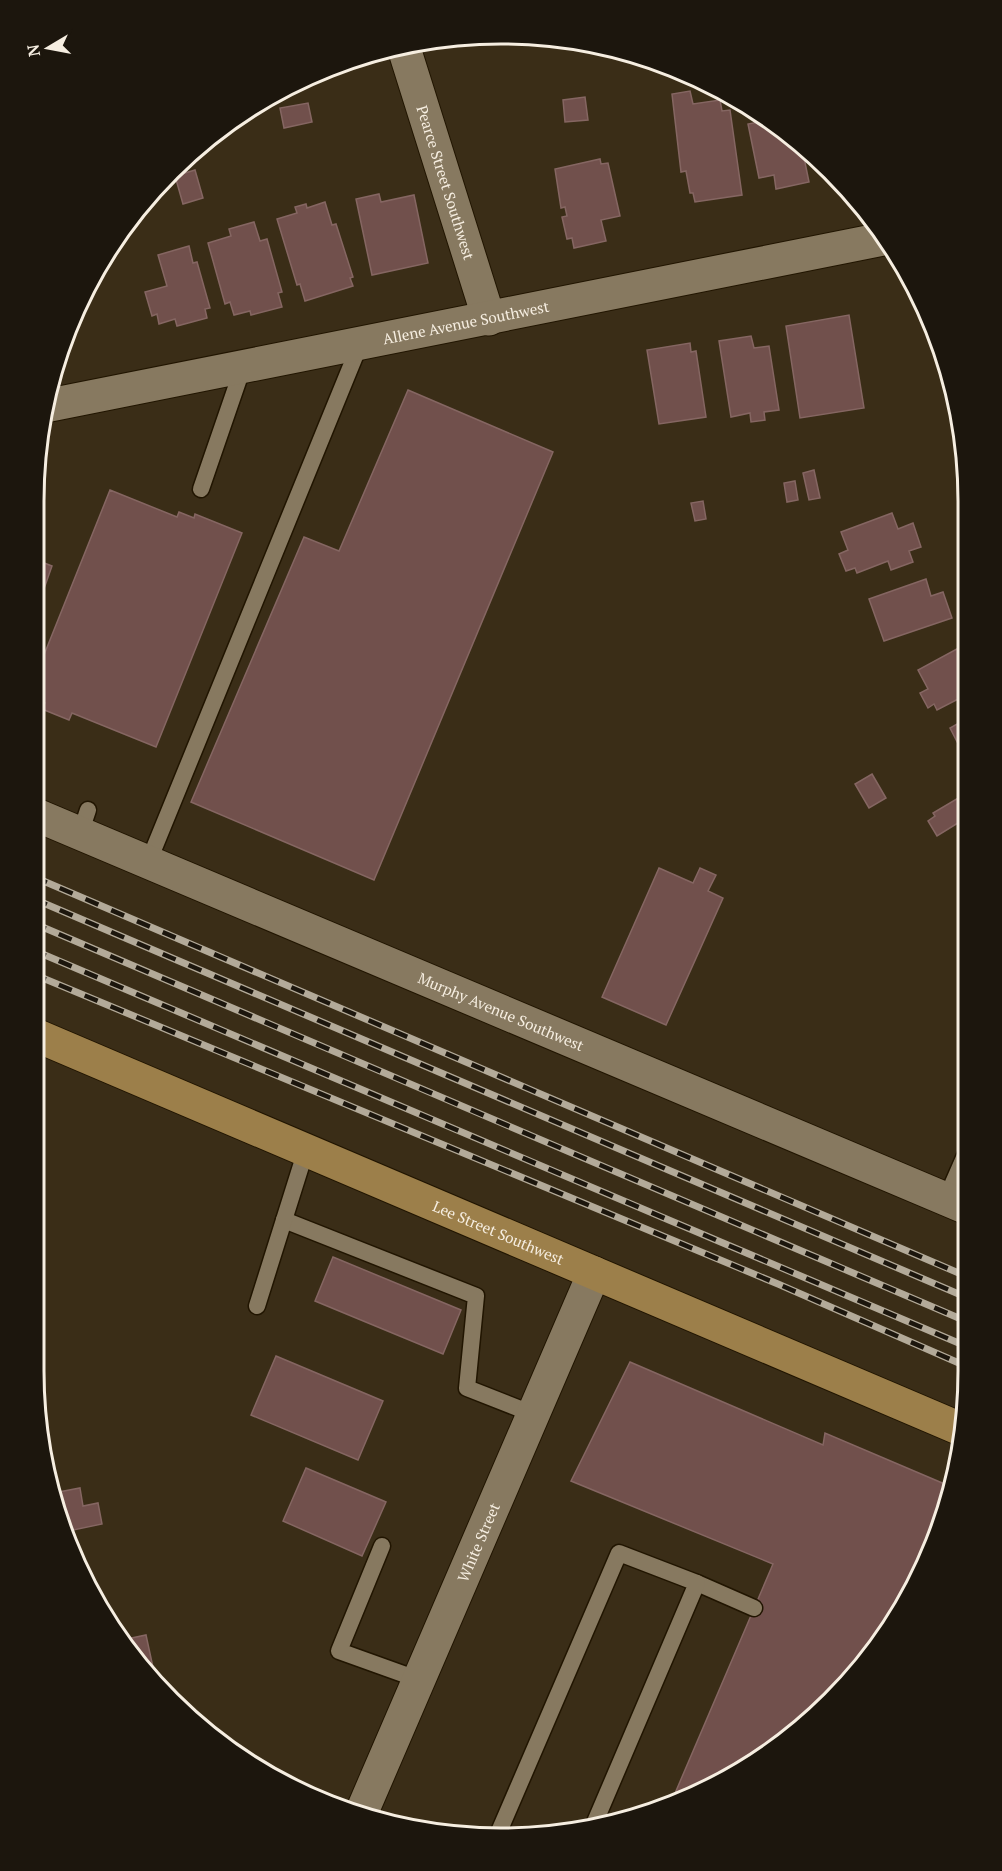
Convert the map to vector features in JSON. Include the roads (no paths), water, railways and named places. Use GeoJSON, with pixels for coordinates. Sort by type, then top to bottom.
{"type":"FeatureCollection","features":[{"type":"Feature","properties":{"kind":"main road","name":"Lee Street Southwest"},"geometry":{"type":"LineString","coordinates":[[44,1039],[955,1427]]}},
{"type":"Feature","properties":{"kind":"street","name":"Pearce Street Southwest"},"geometry":{"type":"LineString","coordinates":[[406,54],[489,319]]}},
{"type":"Feature","properties":{"kind":"street","name":"Allene Avenue Southwest"},"geometry":{"type":"LineString","coordinates":[[54,404],[876,240]]}},
{"type":"Feature","properties":{"kind":"street","name":"Murphy Avenue Southwest"},"geometry":{"type":"LineString","coordinates":[[44,816],[84,822],[148,863],[957,1203]]}},
{"type":"Feature","properties":{"kind":"street","name":"White Street"},"geometry":{"type":"LineString","coordinates":[[364,1806],[417,1679],[594,1273]]}},
{"type":"Feature","properties":{"kind":"lane"},"geometry":{"type":"LineString","coordinates":[[148,863],[360,344]]}},
{"type":"Feature","properties":{"kind":"lane"},"geometry":{"type":"LineString","coordinates":[[201,489],[243,367]]}},
{"type":"Feature","properties":{"kind":"lane"},"geometry":{"type":"LineString","coordinates":[[257,1306],[306,1150]]}},
{"type":"Feature","properties":{"kind":"lane"},"geometry":{"type":"LineString","coordinates":[[284,1220],[476,1296],[467,1388],[533,1413]]}},
{"type":"Feature","properties":{"kind":"lane"},"geometry":{"type":"LineString","coordinates":[[382,1546],[339,1651],[417,1679]]}},
{"type":"Feature","properties":{"kind":"lane"},"geometry":{"type":"LineString","coordinates":[[501,1828],[619,1553],[754,1608]]}},
{"type":"Feature","properties":{"kind":"lane"},"geometry":{"type":"LineString","coordinates":[[597,1817],[697,1583]]}},
{"type":"Feature","properties":{"kind":"railway"},"geometry":{"type":"LineString","coordinates":[[44,881],[958,1273]]}},
{"type":"Feature","properties":{"kind":"railway"},"geometry":{"type":"LineString","coordinates":[[44,903],[958,1294]]}},
{"type":"Feature","properties":{"kind":"railway"},"geometry":{"type":"LineString","coordinates":[[44,928],[958,1318]]}},
{"type":"Feature","properties":{"kind":"railway"},"geometry":{"type":"LineString","coordinates":[[44,955],[958,1343]]}},
{"type":"Feature","properties":{"kind":"railway"},"geometry":{"type":"LineString","coordinates":[[44,979],[778,1284],[958,1363]]}}]}
